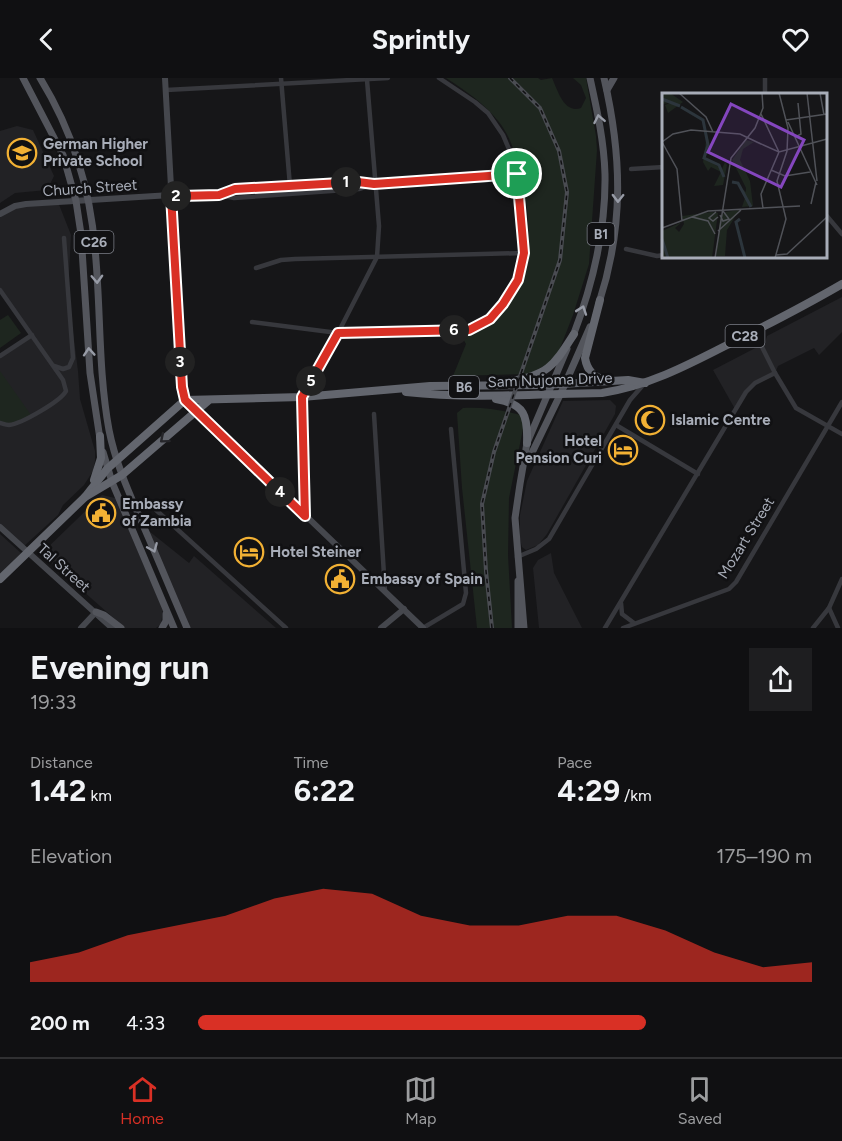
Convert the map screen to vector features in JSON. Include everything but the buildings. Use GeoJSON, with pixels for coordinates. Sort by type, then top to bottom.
{"type":"FeatureCollection","features":[{"type":"Feature","properties":{"kind":"highway","name":"Sam Nujoma Drive"},"geometry":{"type":"LineString","coordinates":[[384,389],[439,396],[602,393],[645,383],[677,370],[842,284]]}},
{"type":"Feature","properties":{"kind":"highway"},"geometry":{"type":"LineString","coordinates":[[826,294],[842,289]]}},
{"type":"Feature","properties":{"kind":"highway"},"geometry":{"type":"LineString","coordinates":[[600,300],[585,358],[586,365],[595,376],[613,382]]}},
{"type":"Feature","properties":{"kind":"highway"},"geometry":{"type":"LineString","coordinates":[[482,386],[532,378],[542,373],[556,362],[574,334]]}},
{"type":"Feature","properties":{"kind":"highway","name":"Sam Nujoma Drive"},"geometry":{"type":"LineString","coordinates":[[185,400],[302,397],[430,386],[628,380],[645,383]]}},
{"type":"Feature","properties":{"kind":"highway"},"geometry":{"type":"LineString","coordinates":[[480,396],[504,400],[522,410],[528,423],[527,443]]}},
{"type":"Feature","properties":{"kind":"highway"},"geometry":{"type":"LineString","coordinates":[[0,579],[87,494],[107,469],[185,400]]}},
{"type":"Feature","properties":{"kind":"highway"},"geometry":{"type":"LineString","coordinates":[[87,494],[122,475],[208,401]]}},
{"type":"Feature","properties":{"kind":"highway"},"geometry":{"type":"LineString","coordinates":[[87,494],[99,466],[100,436]]}},
{"type":"Feature","properties":{"kind":"main road","name":"C26"},"geometry":{"type":"LineString","coordinates":[[23,78],[63,154],[76,201],[81,234],[90,373],[107,469],[174,628]]}},
{"type":"Feature","properties":{"kind":"main road","name":"C26"},"geometry":{"type":"LineString","coordinates":[[40,78],[69,135],[88,200],[95,249],[105,406],[117,460],[187,628]]}},
{"type":"Feature","properties":{"kind":"main road","name":"B1"},"geometry":{"type":"LineString","coordinates":[[552,384],[574,334],[599,250],[605,174],[600,127],[590,78]]}},
{"type":"Feature","properties":{"kind":"main road","name":"B1"},"geometry":{"type":"LineString","coordinates":[[520,484],[530,455],[561,393],[600,300],[612,258],[619,196],[616,138],[604,78]]}},
{"type":"Feature","properties":{"kind":"main road"},"geometry":{"type":"LineString","coordinates":[[607,90],[614,78]]}},
{"type":"Feature","properties":{"kind":"main road"},"geometry":{"type":"LineString","coordinates":[[549,394],[552,384]]}},
{"type":"Feature","properties":{"kind":"main road","name":"B1"},"geometry":{"type":"LineString","coordinates":[[524,628],[515,518],[527,443],[549,394]]}},
{"type":"Feature","properties":{"kind":"main road","name":"B1"},"geometry":{"type":"LineString","coordinates":[[518,628],[516,594],[519,569]]}},
{"type":"Feature","properties":{"kind":"main road"},"geometry":{"type":"LineString","coordinates":[[162,628],[166,621],[166,611]]}},
{"type":"Feature","properties":{"kind":"main road"},"geometry":{"type":"LineString","coordinates":[[96,612],[121,628]]}},
{"type":"Feature","properties":{"kind":"street"},"geometry":{"type":"LineString","coordinates":[[165,78],[182,387],[185,400],[423,628],[463,604],[466,594],[451,429]]}},
{"type":"Feature","properties":{"kind":"street"},"geometry":{"type":"LineString","coordinates":[[281,78],[290,186]]}},
{"type":"Feature","properties":{"kind":"street"},"geometry":{"type":"LineString","coordinates":[[166,90],[388,78]]}},
{"type":"Feature","properties":{"kind":"street"},"geometry":{"type":"LineString","coordinates":[[252,322],[338,333],[469,330],[490,319],[503,304],[518,280],[524,253],[517,174],[503,135],[488,113],[439,78]]}},
{"type":"Feature","properties":{"kind":"street"},"geometry":{"type":"LineString","coordinates":[[305,516],[302,397],[377,257],[379,226],[367,80]]}},
{"type":"Feature","properties":{"kind":"street"},"geometry":{"type":"LineString","coordinates":[[631,169],[662,166]]}},
{"type":"Feature","properties":{"kind":"street","name":"Church Street"},"geometry":{"type":"LineString","coordinates":[[219,195],[235,189],[358,182],[374,184],[517,174]]}},
{"type":"Feature","properties":{"kind":"street","name":"Church Street"},"geometry":{"type":"LineString","coordinates":[[0,214],[15,206],[26,204],[171,195],[219,195],[234,198],[359,189],[374,184]]}},
{"type":"Feature","properties":{"kind":"street"},"geometry":{"type":"LineString","coordinates":[[827,217],[842,234]]}},
{"type":"Feature","properties":{"kind":"street"},"geometry":{"type":"LineString","coordinates":[[54,366],[63,369],[69,367],[73,358],[64,238]]}},
{"type":"Feature","properties":{"kind":"street"},"geometry":{"type":"LineString","coordinates":[[626,249],[662,255]]}},
{"type":"Feature","properties":{"kind":"street"},"geometry":{"type":"LineString","coordinates":[[256,268],[281,260],[524,253]]}},
{"type":"Feature","properties":{"kind":"street"},"geometry":{"type":"LineString","coordinates":[[0,290],[66,386],[63,396],[16,423],[7,425],[0,423]]}},
{"type":"Feature","properties":{"kind":"street"},"geometry":{"type":"LineString","coordinates":[[754,331],[796,408],[842,434]]}},
{"type":"Feature","properties":{"kind":"street"},"geometry":{"type":"LineString","coordinates":[[0,356],[32,334]]}},
{"type":"Feature","properties":{"kind":"street"},"geometry":{"type":"LineString","coordinates":[[605,628],[746,392],[755,383],[775,373]]}},
{"type":"Feature","properties":{"kind":"street"},"geometry":{"type":"LineString","coordinates":[[517,557],[536,549],[549,539],[630,400],[645,383]]}},
{"type":"Feature","properties":{"kind":"street","name":"Mozart Street"},"geometry":{"type":"LineString","coordinates":[[623,628],[729,589],[736,582],[842,402]]}},
{"type":"Feature","properties":{"kind":"street"},"geometry":{"type":"LineString","coordinates":[[374,414],[385,591]]}},
{"type":"Feature","properties":{"kind":"street"},"geometry":{"type":"LineString","coordinates":[[615,425],[698,474]]}},
{"type":"Feature","properties":{"kind":"street"},"geometry":{"type":"LineString","coordinates":[[156,510],[286,628]]}},
{"type":"Feature","properties":{"kind":"street","name":"Tal Street"},"geometry":{"type":"LineString","coordinates":[[0,527],[112,628]]}},
{"type":"Feature","properties":{"kind":"street"},"geometry":{"type":"LineString","coordinates":[[813,628],[829,608],[842,579]]}},
{"type":"Feature","properties":{"kind":"street"},"geometry":{"type":"LineString","coordinates":[[621,603],[622,614],[634,623]]}},
{"type":"Feature","properties":{"kind":"street"},"geometry":{"type":"LineString","coordinates":[[829,608],[838,628]]}},
{"type":"Feature","properties":{"kind":"street"},"geometry":{"type":"LineString","coordinates":[[381,628],[404,609]]}},
{"type":"Feature","properties":{"kind":"street"},"geometry":{"type":"LineString","coordinates":[[81,628],[96,612]]}},
{"type":"Feature","properties":{"kind":"shaded area"},"geometry":{"type":"Polygon","coordinates":[[[446,78],[538,78],[541,80],[552,78],[562,100],[570,108],[575,109],[581,108],[586,98],[581,85],[573,78],[586,78],[597,150],[589,264],[559,351],[549,363],[531,374],[453,376],[466,344],[462,337],[494,320],[503,311],[515,292],[526,264],[529,230],[520,170],[507,135],[487,109],[446,78]]]}},
{"type":"Feature","properties":{"kind":"shaded area","name":"German Higher Private School"},"geometry":{"type":"Polygon","coordinates":[[[17,126],[33,130],[54,176],[47,190],[15,193],[0,203],[0,131],[17,126]]]}},
{"type":"Feature","properties":{"kind":"shaded area"},"geometry":{"type":"Polygon","coordinates":[[[58,202],[71,235],[68,293],[80,399],[95,451],[95,461],[93,471],[84,485],[63,505],[58,515],[23,547],[0,527],[0,356],[31,334],[0,290],[0,214],[15,206],[58,202]]]}},
{"type":"Feature","properties":{"kind":"shaded area"},"geometry":{"type":"Polygon","coordinates":[[[842,297],[842,332],[819,355],[814,348],[778,366],[775,373],[755,383],[735,409],[713,370],[765,343],[767,336],[842,297]]]}},
{"type":"Feature","properties":{"kind":"shaded area"},"geometry":{"type":"Polygon","coordinates":[[[8,315],[21,333],[0,348],[0,320],[8,315]]]}},
{"type":"Feature","properties":{"kind":"shaded area"},"geometry":{"type":"Polygon","coordinates":[[[0,371],[31,415],[16,423],[0,423],[0,371]]]}},
{"type":"Feature","properties":{"kind":"shaded area"},"geometry":{"type":"Polygon","coordinates":[[[610,400],[616,406],[615,414],[547,534],[538,545],[526,550],[522,547],[520,539],[520,515],[527,481],[563,401],[610,400]]]}},
{"type":"Feature","properties":{"kind":"shaded area"},"geometry":{"type":"Polygon","coordinates":[[[463,408],[493,409],[521,415],[524,424],[509,498],[508,555],[512,628],[477,628],[462,488],[457,413],[463,408]]]}},
{"type":"Feature","properties":{"kind":"shaded area"},"geometry":{"type":"Polygon","coordinates":[[[102,495],[115,498],[163,610],[161,624],[156,628],[125,628],[41,554],[102,495]]]}},
{"type":"Feature","properties":{"kind":"shaded area"},"geometry":{"type":"Polygon","coordinates":[[[144,527],[189,563],[194,556],[276,628],[187,628],[144,527]]]}},
{"type":"Feature","properties":{"kind":"shaded area"},"geometry":{"type":"Polygon","coordinates":[[[0,534],[21,553],[0,574],[0,534]]]}},
{"type":"Feature","properties":{"kind":"shaded area"},"geometry":{"type":"Polygon","coordinates":[[[551,553],[554,573],[582,628],[539,628],[533,568],[538,560],[551,553]]]}},
{"type":"Feature","properties":{"kind":"railway"},"geometry":{"type":"LineString","coordinates":[[492,628],[482,504],[494,452],[560,260],[567,192],[559,151],[540,108],[510,78]]}},
{"type":"Feature","properties":{"kind":"place","name":"German Higher Private School"},"geometry":{"type":"Point","coordinates":[22,153]}},
{"type":"Feature","properties":{"kind":"place","name":"Islamic Centre"},"geometry":{"type":"Point","coordinates":[650,420]}},
{"type":"Feature","properties":{"kind":"place","name":"Hotel Pension Curi"},"geometry":{"type":"Point","coordinates":[623,450]}},
{"type":"Feature","properties":{"kind":"place","name":"Embassy of Zambia"},"geometry":{"type":"Point","coordinates":[101,513]}},
{"type":"Feature","properties":{"kind":"place","name":"Hotel Steiner"},"geometry":{"type":"Point","coordinates":[249,552]}},
{"type":"Feature","properties":{"kind":"place","name":"Embassy of Spain"},"geometry":{"type":"Point","coordinates":[340,579]}},
{"type":"Feature","properties":{"kind":"route"},"geometry":{"type":"LineString","coordinates":[[517,174],[524,253],[518,280],[503,304],[490,319],[469,330],[338,333],[302,397],[305,516],[185,400],[182,387],[171,195],[219,195],[235,189],[358,182],[374,184],[517,174]]}}]}
